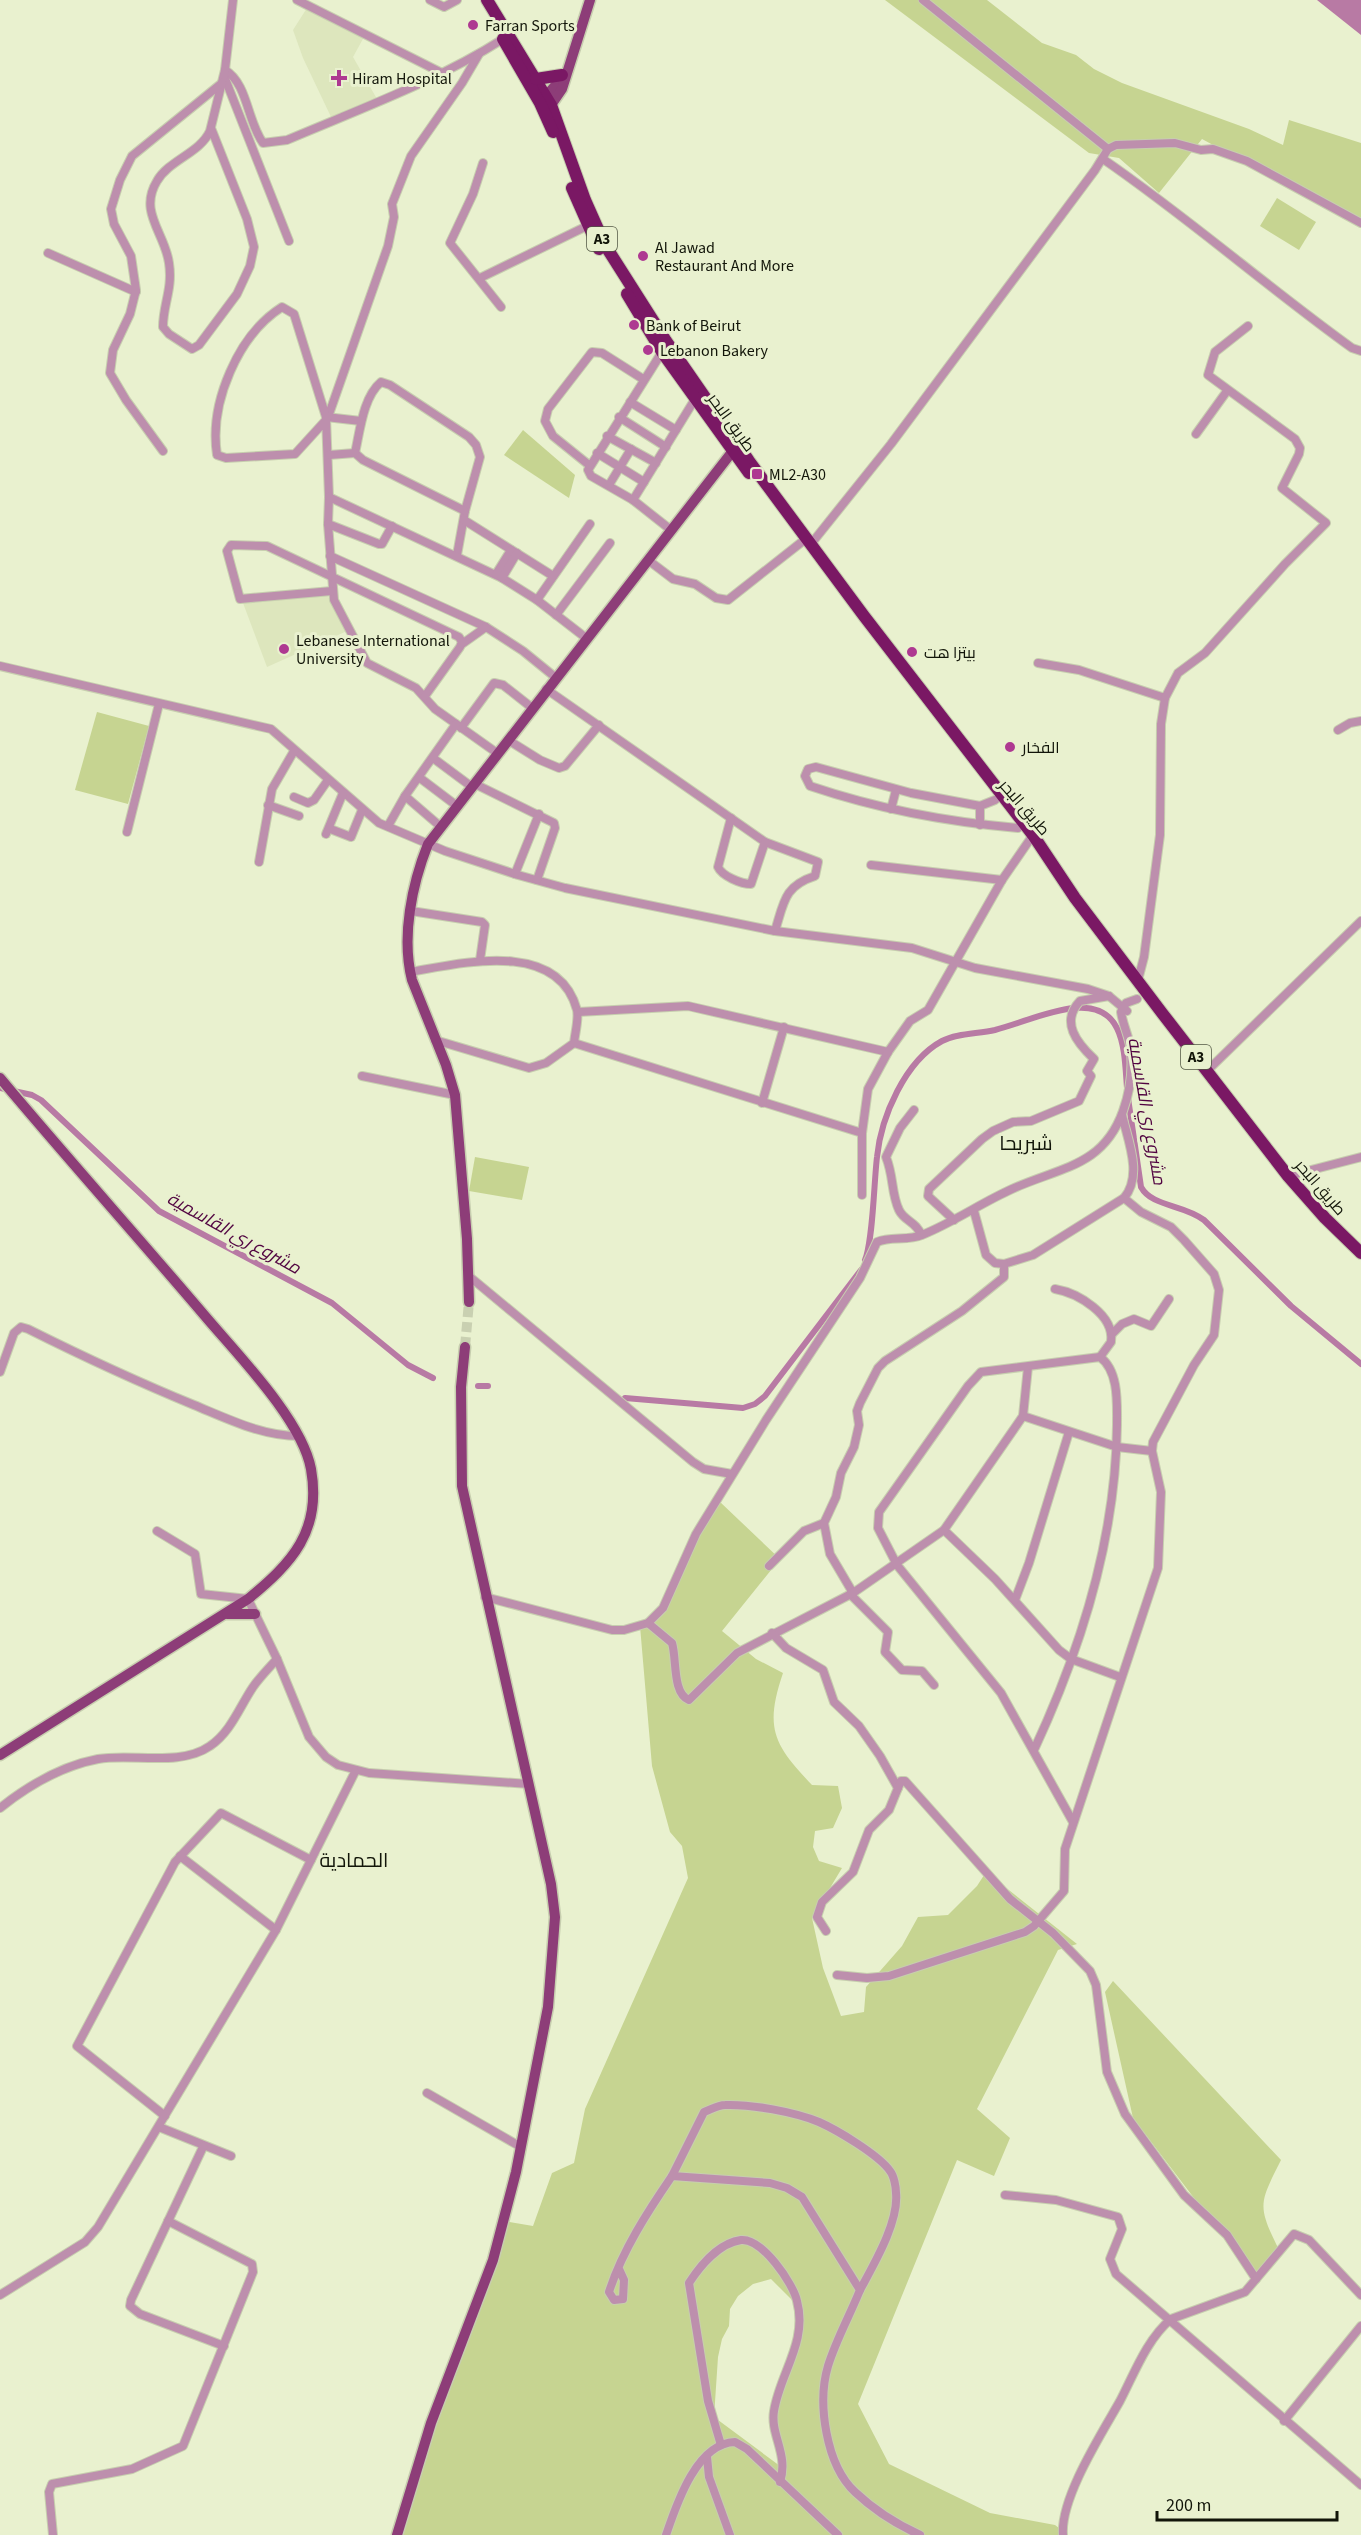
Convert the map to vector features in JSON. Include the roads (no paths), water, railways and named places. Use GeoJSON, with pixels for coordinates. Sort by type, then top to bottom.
{"type":"FeatureCollection","features":[{"type":"Feature","properties":{"kind":"highway","name":"طريق البحر"},"geometry":{"type":"LineString","coordinates":[[478,0],[546,104],[587,226],[662,352],[695,399],[807,542],[982,775],[1018,828],[1031,838]]}},
{"type":"Feature","properties":{"kind":"highway","name":"طريق البحر"},"geometry":{"type":"LineString","coordinates":[[487,0],[536,79],[605,245],[736,449]]}},
{"type":"Feature","properties":{"kind":"highway"},"geometry":{"type":"LineString","coordinates":[[536,79],[564,74]]}},
{"type":"Feature","properties":{"kind":"highway","name":"طريق البحر"},"geometry":{"type":"LineString","coordinates":[[1001,804],[1043,852],[1138,980],[1142,995],[1207,1071],[1288,1176],[1325,1218],[1361,1253]]}},
{"type":"Feature","properties":{"kind":"main road"},"geometry":{"type":"LineString","coordinates":[[546,104],[562,89],[564,74],[590,0]]}},
{"type":"Feature","properties":{"kind":"main road"},"geometry":{"type":"LineString","coordinates":[[469,1302],[470,1277],[455,1095],[410,972],[408,946],[416,880],[428,844],[531,707],[736,449]]}},
{"type":"Feature","properties":{"kind":"main road"},"geometry":{"type":"LineString","coordinates":[[0,1078],[239,1357],[299,1436],[308,1455],[313,1484],[310,1520],[305,1538],[297,1553],[248,1599],[0,1755]]}},
{"type":"Feature","properties":{"kind":"main road"},"geometry":{"type":"LineString","coordinates":[[397,2535],[431,2423],[493,2260],[521,2147],[548,2007],[555,1917],[551,1884],[485,1598],[462,1486],[461,1398],[465,1347]]}},
{"type":"Feature","properties":{"kind":"main road"},"geometry":{"type":"LineString","coordinates":[[223,1614],[255,1614]]}},
{"type":"Feature","properties":{"kind":"street"},"geometry":{"type":"LineString","coordinates":[[211,129],[247,219],[254,247],[250,266],[229,308],[199,345],[192,349],[169,334],[163,327],[170,298],[170,263],[150,216],[149,205],[160,177],[204,140],[211,129],[224,76],[233,0]]}},
{"type":"Feature","properties":{"kind":"street"},"geometry":{"type":"LineString","coordinates":[[297,0],[440,72]]}},
{"type":"Feature","properties":{"kind":"street"},"geometry":{"type":"LineString","coordinates":[[430,0],[444,7],[458,0]]}},
{"type":"Feature","properties":{"kind":"street"},"geometry":{"type":"LineString","coordinates":[[922,0],[1108,149]]}},
{"type":"Feature","properties":{"kind":"street"},"geometry":{"type":"LineString","coordinates":[[163,451],[126,400],[110,373],[113,350],[130,314],[136,292],[131,256],[112,215],[112,203],[132,156],[224,76],[236,77],[256,132],[263,143],[268,144],[287,140],[440,72],[479,54],[503,39]]}},
{"type":"Feature","properties":{"kind":"street"},"geometry":{"type":"LineString","coordinates":[[479,54],[462,84],[411,156],[392,204],[394,217],[388,246],[326,418],[295,454],[238,458],[223,458],[217,455],[219,408],[231,370],[249,340],[270,315],[282,307],[294,314],[326,418],[332,591],[367,663],[417,688],[435,709],[497,753]]}},
{"type":"Feature","properties":{"kind":"street"},"geometry":{"type":"LineString","coordinates":[[224,76],[289,241]]}},
{"type":"Feature","properties":{"kind":"street"},"geometry":{"type":"LineString","coordinates":[[648,561],[673,579],[695,584],[716,598],[728,600],[807,542],[891,444],[1103,159],[1108,149],[1116,145],[1146,142],[1175,143],[1227,152],[1247,160],[1361,224]]}},
{"type":"Feature","properties":{"kind":"street"},"geometry":{"type":"LineString","coordinates":[[1103,159],[1182,215],[1257,278],[1352,348],[1361,351]]}},
{"type":"Feature","properties":{"kind":"street"},"geometry":{"type":"LineString","coordinates":[[483,163],[465,213],[450,243],[501,307]]}},
{"type":"Feature","properties":{"kind":"street"},"geometry":{"type":"LineString","coordinates":[[480,278],[587,226]]}},
{"type":"Feature","properties":{"kind":"street"},"geometry":{"type":"LineString","coordinates":[[48,253],[136,292]]}},
{"type":"Feature","properties":{"kind":"street"},"geometry":{"type":"LineString","coordinates":[[1138,980],[1160,834],[1161,724],[1166,698],[1178,673],[1205,653],[1285,564],[1326,523],[1282,488],[1296,465],[1299,444],[1208,375],[1215,352],[1248,326]]}},
{"type":"Feature","properties":{"kind":"street"},"geometry":{"type":"LineString","coordinates":[[590,465],[553,436],[545,421],[548,409],[592,352],[602,353],[643,379]]}},
{"type":"Feature","properties":{"kind":"street"},"geometry":{"type":"LineString","coordinates":[[662,352],[607,436],[590,465],[588,473],[633,500],[671,530]]}},
{"type":"Feature","properties":{"kind":"street"},"geometry":{"type":"LineString","coordinates":[[355,453],[360,421],[374,389],[378,384],[385,383],[469,437],[476,445],[480,457],[464,515],[457,555]]}},
{"type":"Feature","properties":{"kind":"street"},"geometry":{"type":"LineString","coordinates":[[1196,434],[1227,391]]}},
{"type":"Feature","properties":{"kind":"street"},"geometry":{"type":"LineString","coordinates":[[633,500],[695,399]]}},
{"type":"Feature","properties":{"kind":"street"},"geometry":{"type":"LineString","coordinates":[[630,402],[676,430]]}},
{"type":"Feature","properties":{"kind":"street"},"geometry":{"type":"LineString","coordinates":[[619,417],[666,447]]}},
{"type":"Feature","properties":{"kind":"street"},"geometry":{"type":"LineString","coordinates":[[326,418],[360,421]]}},
{"type":"Feature","properties":{"kind":"street"},"geometry":{"type":"LineString","coordinates":[[607,436],[656,463]]}},
{"type":"Feature","properties":{"kind":"street"},"geometry":{"type":"LineString","coordinates":[[609,485],[631,449]]}},
{"type":"Feature","properties":{"kind":"street"},"geometry":{"type":"LineString","coordinates":[[329,455],[355,453],[363,460],[464,515],[552,576]]}},
{"type":"Feature","properties":{"kind":"street"},"geometry":{"type":"LineString","coordinates":[[597,453],[644,482]]}},
{"type":"Feature","properties":{"kind":"street"},"geometry":{"type":"LineString","coordinates":[[329,497],[499,576],[537,600],[586,638]]}},
{"type":"Feature","properties":{"kind":"street"},"geometry":{"type":"LineString","coordinates":[[328,524],[379,544],[382,544],[392,526]]}},
{"type":"Feature","properties":{"kind":"street"},"geometry":{"type":"LineString","coordinates":[[537,600],[590,524]]}},
{"type":"Feature","properties":{"kind":"street"},"geometry":{"type":"LineString","coordinates":[[556,615],[610,543]]}},
{"type":"Feature","properties":{"kind":"street"},"geometry":{"type":"LineString","coordinates":[[332,591],[240,599],[227,551],[231,545],[262,545],[459,637],[462,644]]}},
{"type":"Feature","properties":{"kind":"street"},"geometry":{"type":"LineString","coordinates":[[499,576],[514,551]]}},
{"type":"Feature","properties":{"kind":"street"},"geometry":{"type":"LineString","coordinates":[[330,556],[486,627],[523,651],[555,677]]}},
{"type":"Feature","properties":{"kind":"street"},"geometry":{"type":"LineString","coordinates":[[425,696],[462,644],[486,627]]}},
{"type":"Feature","properties":{"kind":"street"},"geometry":{"type":"LineString","coordinates":[[1038,663],[1079,670],[1166,698]]}},
{"type":"Feature","properties":{"kind":"street"},"geometry":{"type":"LineString","coordinates":[[0,666],[271,729],[379,824],[428,844],[515,874],[775,931],[912,948],[975,968],[1080,987],[1109,996],[1125,1009]]}},
{"type":"Feature","properties":{"kind":"street"},"geometry":{"type":"LineString","coordinates":[[388,826],[405,796],[433,758],[494,683],[503,685],[531,707]]}},
{"type":"Feature","properties":{"kind":"street"},"geometry":{"type":"LineString","coordinates":[[546,689],[765,842],[818,862],[819,866],[815,876],[796,884],[787,893],[775,931]]}},
{"type":"Feature","properties":{"kind":"street"},"geometry":{"type":"LineString","coordinates":[[127,832],[159,704]]}},
{"type":"Feature","properties":{"kind":"street"},"geometry":{"type":"LineString","coordinates":[[1338,730],[1350,723],[1361,721]]}},
{"type":"Feature","properties":{"kind":"street"},"geometry":{"type":"LineString","coordinates":[[508,740],[540,760],[559,768],[565,766],[599,725]]}},
{"type":"Feature","properties":{"kind":"street"},"geometry":{"type":"LineString","coordinates":[[259,862],[268,805],[281,769],[294,751]]}},
{"type":"Feature","properties":{"kind":"street"},"geometry":{"type":"LineString","coordinates":[[433,758],[473,786],[539,814],[554,823],[555,828],[537,880]]}},
{"type":"Feature","properties":{"kind":"street"},"geometry":{"type":"LineString","coordinates":[[1001,804],[980,806],[896,790],[816,766],[808,769],[805,776],[810,786],[891,809],[980,825],[1018,828]]}},
{"type":"Feature","properties":{"kind":"street"},"geometry":{"type":"LineString","coordinates":[[420,778],[457,806]]}},
{"type":"Feature","properties":{"kind":"street"},"geometry":{"type":"LineString","coordinates":[[294,797],[308,803],[314,800],[328,780]]}},
{"type":"Feature","properties":{"kind":"street"},"geometry":{"type":"LineString","coordinates":[[891,809],[896,790]]}},
{"type":"Feature","properties":{"kind":"street"},"geometry":{"type":"LineString","coordinates":[[343,793],[330,832],[351,837],[362,810]]}},
{"type":"Feature","properties":{"kind":"street"},"geometry":{"type":"LineString","coordinates":[[405,796],[441,827]]}},
{"type":"Feature","properties":{"kind":"street"},"geometry":{"type":"LineString","coordinates":[[268,805],[298,816]]}},
{"type":"Feature","properties":{"kind":"street"},"geometry":{"type":"LineString","coordinates":[[980,806],[980,825]]}},
{"type":"Feature","properties":{"kind":"street"},"geometry":{"type":"LineString","coordinates":[[515,874],[539,814]]}},
{"type":"Feature","properties":{"kind":"street"},"geometry":{"type":"LineString","coordinates":[[731,818],[718,867],[722,873],[751,884],[765,842]]}},
{"type":"Feature","properties":{"kind":"street"},"geometry":{"type":"LineString","coordinates":[[862,1195],[862,1133],[868,1089],[888,1052],[910,1021],[928,1010],[1002,880],[1031,838]]}},
{"type":"Feature","properties":{"kind":"street"},"geometry":{"type":"LineString","coordinates":[[871,865],[1002,880]]}},
{"type":"Feature","properties":{"kind":"street"},"geometry":{"type":"LineString","coordinates":[[411,911],[482,922],[485,925],[480,960]]}},
{"type":"Feature","properties":{"kind":"street"},"geometry":{"type":"LineString","coordinates":[[1207,1071],[1361,921]]}},
{"type":"Feature","properties":{"kind":"street"},"geometry":{"type":"LineString","coordinates":[[410,972],[480,960],[518,962],[555,975],[566,986],[578,1012],[574,1042],[546,1063],[529,1068],[435,1040]]}},
{"type":"Feature","properties":{"kind":"street"},"geometry":{"type":"LineString","coordinates":[[485,1598],[612,1630],[624,1630],[648,1623],[663,1608],[696,1534],[732,1474],[838,1313],[866,1266],[877,1242],[921,1235],[1012,1189],[1095,1154],[1111,1137],[1127,1100],[1132,1062],[1122,1017],[1125,1009],[1142,995]]}},
{"type":"Feature","properties":{"kind":"street"},"geometry":{"type":"LineString","coordinates":[[954,1220],[928,1196],[929,1189],[993,1131],[1013,1122],[1036,1119],[1072,1105],[1081,1098],[1091,1076],[1087,1071],[1094,1059],[1071,1030],[1077,1006],[1109,996]]}},
{"type":"Feature","properties":{"kind":"street"},"geometry":{"type":"LineString","coordinates":[[578,1012],[688,1006],[888,1052]]}},
{"type":"Feature","properties":{"kind":"street"},"geometry":{"type":"LineString","coordinates":[[762,1103],[784,1027]]}},
{"type":"Feature","properties":{"kind":"street"},"geometry":{"type":"LineString","coordinates":[[574,1042],[862,1133]]}},
{"type":"Feature","properties":{"kind":"street"},"geometry":{"type":"LineString","coordinates":[[362,1076],[455,1095]]}},
{"type":"Feature","properties":{"kind":"street"},"geometry":{"type":"LineString","coordinates":[[914,1110],[900,1128],[886,1157],[893,1172],[895,1198],[900,1212],[917,1225],[921,1235]]}},
{"type":"Feature","properties":{"kind":"street"},"geometry":{"type":"LineString","coordinates":[[974,1210],[986,1255],[995,1263],[1004,1264],[1033,1255],[1124,1198],[1134,1183],[1134,1175],[1122,1115]]}},
{"type":"Feature","properties":{"kind":"street"},"geometry":{"type":"LineString","coordinates":[[1288,1176],[1361,1156]]}},
{"type":"Feature","properties":{"kind":"street"},"geometry":{"type":"LineString","coordinates":[[837,1975],[867,1978],[889,1976],[1025,1932],[1038,1922],[1048,1907],[1064,1891],[1063,1860],[1073,1822],[1103,1740],[1120,1677],[1135,1641],[1158,1568],[1161,1492],[1152,1451],[1156,1433],[1214,1335],[1219,1290],[1214,1274],[1171,1227],[1141,1212],[1124,1198]]}},
{"type":"Feature","properties":{"kind":"street"},"geometry":{"type":"LineString","coordinates":[[934,1685],[922,1671],[902,1670],[892,1660],[885,1649],[889,1639],[888,1632],[852,1593],[830,1554],[824,1524],[836,1497],[841,1473],[856,1441],[860,1403],[878,1368],[894,1354],[962,1311],[974,1299],[1001,1280],[1005,1272],[1004,1264]]}},
{"type":"Feature","properties":{"kind":"street"},"geometry":{"type":"LineString","coordinates":[[470,1277],[693,1462],[704,1469],[732,1474]]}},
{"type":"Feature","properties":{"kind":"street"},"geometry":{"type":"LineString","coordinates":[[1055,1289],[1067,1291],[1085,1299],[1112,1334]]}},
{"type":"Feature","properties":{"kind":"street"},"geometry":{"type":"LineString","coordinates":[[1073,1822],[1001,1693],[979,1663],[897,1565],[878,1528],[879,1512],[977,1376],[988,1371],[1100,1357],[1111,1342],[1112,1334],[1122,1324],[1134,1319],[1151,1326],[1169,1299]]}},
{"type":"Feature","properties":{"kind":"street"},"geometry":{"type":"LineString","coordinates":[[0,1372],[14,1333],[21,1327],[143,1385],[224,1417],[272,1435],[299,1436]]}},
{"type":"Feature","properties":{"kind":"street"},"geometry":{"type":"LineString","coordinates":[[1034,1750],[1071,1659],[1103,1561],[1114,1494],[1117,1410],[1112,1370],[1100,1357]]}},
{"type":"Feature","properties":{"kind":"street"},"geometry":{"type":"LineString","coordinates":[[648,1623],[672,1643],[678,1687],[681,1695],[688,1700],[737,1653],[852,1593],[897,1565],[944,1530],[1023,1416],[1028,1367]]}},
{"type":"Feature","properties":{"kind":"street"},"geometry":{"type":"LineString","coordinates":[[1023,1416],[1117,1447],[1152,1451]]}},
{"type":"Feature","properties":{"kind":"street"},"geometry":{"type":"LineString","coordinates":[[1015,1600],[1029,1563],[1069,1432]]}},
{"type":"Feature","properties":{"kind":"street"},"geometry":{"type":"LineString","coordinates":[[769,1566],[780,1558],[804,1531],[824,1524]]}},
{"type":"Feature","properties":{"kind":"street"},"geometry":{"type":"LineString","coordinates":[[944,1530],[1015,1600],[1059,1650],[1071,1659],[1120,1677]]}},
{"type":"Feature","properties":{"kind":"street"},"geometry":{"type":"LineString","coordinates":[[157,1531],[195,1554],[201,1594],[248,1599],[277,1659],[309,1737],[326,1757],[355,1772],[529,1784]]}},
{"type":"Feature","properties":{"kind":"street"},"geometry":{"type":"LineString","coordinates":[[772,1633],[786,1648],[823,1670],[834,1702],[859,1726],[898,1788]]}},
{"type":"Feature","properties":{"kind":"street"},"geometry":{"type":"LineString","coordinates":[[0,1808],[35,1783],[79,1764],[99,1759],[162,1757],[203,1750],[222,1735],[254,1686],[277,1659]]}},
{"type":"Feature","properties":{"kind":"street"},"geometry":{"type":"LineString","coordinates":[[0,2295],[65,2255],[93,2234],[276,1930],[355,1772]]}},
{"type":"Feature","properties":{"kind":"street"},"geometry":{"type":"LineString","coordinates":[[826,1931],[817,1917],[822,1902],[853,1872],[869,1830],[889,1810],[901,1781],[905,1781],[1005,1893],[1073,1951],[1089,1971],[1096,1985],[1107,2072],[1125,2114],[1184,2195],[1227,2235],[1256,2279]]}},
{"type":"Feature","properties":{"kind":"street"},"geometry":{"type":"LineString","coordinates":[[165,2116],[77,2046],[180,1856],[221,1813],[311,1860]]}},
{"type":"Feature","properties":{"kind":"street"},"geometry":{"type":"LineString","coordinates":[[180,1856],[276,1930]]}},
{"type":"Feature","properties":{"kind":"street"},"geometry":{"type":"LineString","coordinates":[[427,2093],[521,2147]]}},
{"type":"Feature","properties":{"kind":"street"},"geometry":{"type":"LineString","coordinates":[[619,2270],[634,2237],[672,2176],[704,2112],[722,2105],[750,2106],[819,2122],[868,2152],[891,2171],[896,2191],[897,2210],[828,2366],[822,2402],[823,2416],[840,2470],[853,2491],[896,2524],[920,2535]]}},
{"type":"Feature","properties":{"kind":"street"},"geometry":{"type":"LineString","coordinates":[[159,2127],[231,2156]]}},
{"type":"Feature","properties":{"kind":"street"},"geometry":{"type":"LineString","coordinates":[[203,2146],[130,2306],[140,2314],[224,2346]]}},
{"type":"Feature","properties":{"kind":"street"},"geometry":{"type":"LineString","coordinates":[[672,2176],[770,2183],[787,2188],[802,2197],[860,2290]]}},
{"type":"Feature","properties":{"kind":"street"},"geometry":{"type":"LineString","coordinates":[[1005,2195],[1056,2200],[1118,2217],[1122,2229],[1110,2259],[1116,2274],[1361,2485]]}},
{"type":"Feature","properties":{"kind":"street"},"geometry":{"type":"LineString","coordinates":[[54,2535],[49,2492],[52,2484],[132,2469],[183,2446],[224,2346],[253,2265],[168,2221]]}},
{"type":"Feature","properties":{"kind":"street"},"geometry":{"type":"LineString","coordinates":[[1063,2535],[1062,2525],[1090,2453],[1149,2347],[1171,2319],[1245,2292],[1289,2237],[1298,2234],[1309,2240],[1361,2295]]}},
{"type":"Feature","properties":{"kind":"street"},"geometry":{"type":"LineString","coordinates":[[721,2445],[708,2401],[689,2283],[699,2267],[714,2255],[741,2240],[756,2244],[782,2270],[797,2300],[800,2329],[796,2350],[774,2409],[774,2420],[783,2452],[783,2473],[780,2482]]}},
{"type":"Feature","properties":{"kind":"street"},"geometry":{"type":"LineString","coordinates":[[1284,2421],[1361,2326]]}},
{"type":"Feature","properties":{"kind":"street"},"geometry":{"type":"LineString","coordinates":[[666,2535],[682,2490],[692,2473],[707,2457],[728,2442],[741,2445],[838,2535]]}},
{"type":"Feature","properties":{"kind":"street"},"geometry":{"type":"LineString","coordinates":[[707,2457],[709,2477],[730,2535]]}},
{"type":"Feature","properties":{"kind":"street"},"geometry":{"type":"LineString","coordinates":[[692,2473],[709,2477]]}},
{"type":"Feature","properties":{"kind":"waterway","name":"مشروع ري القاسمية"},"geometry":{"type":"LineString","coordinates":[[865,1260],[872,1225],[879,1141],[884,1125],[906,1076],[929,1050],[942,1041],[961,1035],[995,1030],[1044,1014],[1074,1008],[1091,1008],[1103,1013],[1112,1021],[1118,1032],[1125,1058],[1127,1088]]}},
{"type":"Feature","properties":{"kind":"waterway","name":"مشروع ري القاسمية"},"geometry":{"type":"LineString","coordinates":[[0,1088],[32,1095],[41,1100],[159,1211],[332,1303],[408,1365],[433,1378]]}},
{"type":"Feature","properties":{"kind":"waterway","name":"مشروع ري القاسمية"},"geometry":{"type":"LineString","coordinates":[[1128,1098],[1141,1187],[1146,1194],[1204,1220],[1291,1306],[1361,1364]]}},
{"type":"Feature","properties":{"kind":"waterway","name":"مشروع ري القاسمية"},"geometry":{"type":"LineString","coordinates":[[625,1398],[743,1408],[755,1404],[765,1396],[861,1270]]}},
{"type":"Feature","properties":{"kind":"waterway","name":"مشروع ري القاسمية"},"geometry":{"type":"LineString","coordinates":[[478,1386],[488,1386]]}},
{"type":"Feature","properties":{"kind":"tunnel"},"geometry":{"type":"LineString","coordinates":[[465,1347],[469,1302]]}},
{"type":"Feature","properties":{"kind":"place","name":"Farran Sports"},"geometry":{"type":"Point","coordinates":[473,25]}},
{"type":"Feature","properties":{"kind":"place","name":"Hiram Hospital"},"geometry":{"type":"Point","coordinates":[339,78]}},
{"type":"Feature","properties":{"kind":"place","name":"Al Jawad Restaurant And More"},"geometry":{"type":"Point","coordinates":[643,256]}},
{"type":"Feature","properties":{"kind":"place","name":"Bank of Beirut"},"geometry":{"type":"Point","coordinates":[634,325]}},
{"type":"Feature","properties":{"kind":"place","name":"Lebanon Bakery"},"geometry":{"type":"Point","coordinates":[648,350]}},
{"type":"Feature","properties":{"kind":"place","name":"ML2-A30"},"geometry":{"type":"Point","coordinates":[757,474]}},
{"type":"Feature","properties":{"kind":"place","name":"Lebanese International University"},"geometry":{"type":"Point","coordinates":[284,649]}},
{"type":"Feature","properties":{"kind":"place","name":"بيتزا هت"},"geometry":{"type":"Point","coordinates":[912,652]}},
{"type":"Feature","properties":{"kind":"place","name":"الفخار"},"geometry":{"type":"Point","coordinates":[1010,747]}},
{"type":"Feature","properties":{"kind":"district","name":"شبريحا"},"geometry":{"type":"Point","coordinates":[1026,1143]}},
{"type":"Feature","properties":{"kind":"district","name":"الحمادية"},"geometry":{"type":"Point","coordinates":[354,1860]}}]}
